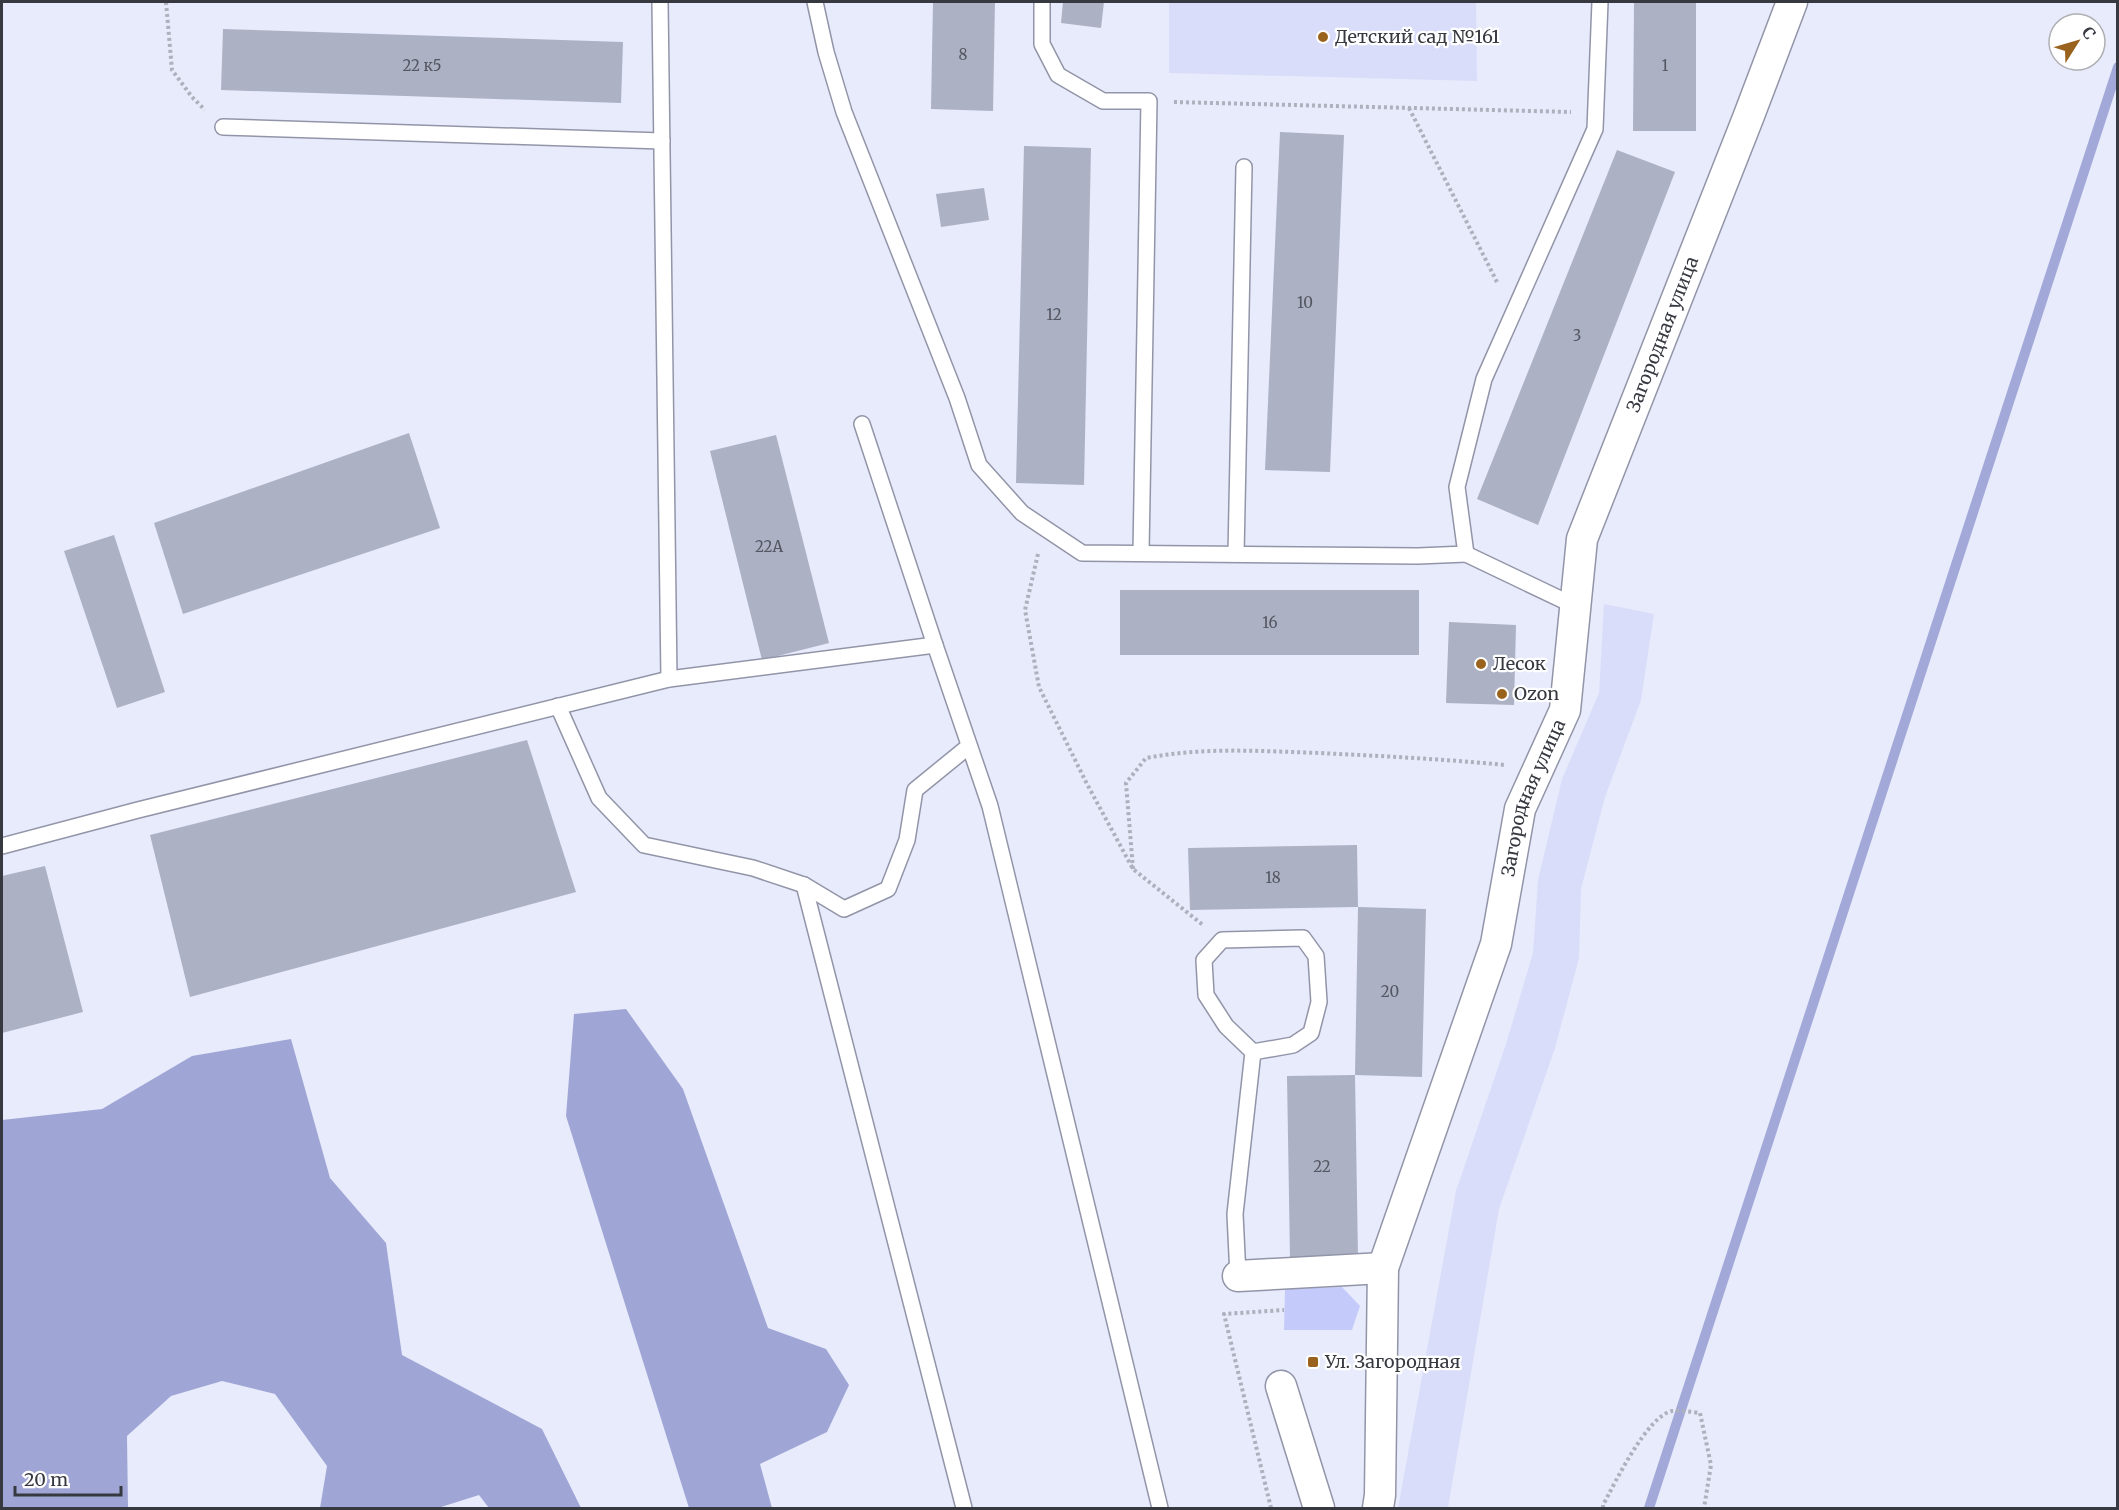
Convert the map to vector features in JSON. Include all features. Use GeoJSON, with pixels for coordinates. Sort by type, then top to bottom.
{"type":"FeatureCollection","features":[{"type":"Feature","properties":{"kind":"street","name":"Загородная улица"},"geometry":{"type":"LineString","coordinates":[[1378,1509],[1383,1268],[1496,944],[1520,808],[1566,710],[1582,539],[1792,2]]}},
{"type":"Feature","properties":{"kind":"street"},"geometry":{"type":"LineString","coordinates":[[1238,1276],[1383,1268]]}},
{"type":"Feature","properties":{"kind":"street"},"geometry":{"type":"LineString","coordinates":[[1281,1386],[1319,1509]]}},
{"type":"Feature","properties":{"kind":"lane"},"geometry":{"type":"LineString","coordinates":[[660,2],[669,679]]}},
{"type":"Feature","properties":{"kind":"lane"},"geometry":{"type":"LineString","coordinates":[[815,2],[826,52],[844,112],[957,398],[979,465],[1022,513],[1082,553],[1418,556],[1466,554],[1575,606]]}},
{"type":"Feature","properties":{"kind":"lane"},"geometry":{"type":"LineString","coordinates":[[1042,2],[1042,44],[1059,75],[1103,101],[1149,101],[1141,552]]}},
{"type":"Feature","properties":{"kind":"lane"},"geometry":{"type":"LineString","coordinates":[[1466,554],[1457,487],[1484,379],[1595,129],[1600,2]]}},
{"type":"Feature","properties":{"kind":"lane"},"geometry":{"type":"LineString","coordinates":[[223,127],[662,141]]}},
{"type":"Feature","properties":{"kind":"lane"},"geometry":{"type":"LineString","coordinates":[[1236,554],[1244,167]]}},
{"type":"Feature","properties":{"kind":"lane"},"geometry":{"type":"LineString","coordinates":[[862,424],[990,806],[1160,1509]]}},
{"type":"Feature","properties":{"kind":"lane"},"geometry":{"type":"LineString","coordinates":[[2,846],[138,810],[669,679],[935,645]]}},
{"type":"Feature","properties":{"kind":"lane"},"geometry":{"type":"LineString","coordinates":[[558,706],[599,798],[644,845],[753,868],[804,885],[844,909],[888,889],[907,840],[915,790],[969,746]]}},
{"type":"Feature","properties":{"kind":"lane"},"geometry":{"type":"LineString","coordinates":[[804,885],[964,1509]]}},
{"type":"Feature","properties":{"kind":"lane"},"geometry":{"type":"LineString","coordinates":[[1303,938],[1316,956],[1319,1002],[1311,1034],[1293,1045],[1252,1052],[1226,1026],[1206,995],[1204,960],[1222,940],[1303,938]]}},
{"type":"Feature","properties":{"kind":"lane"},"geometry":{"type":"LineString","coordinates":[[1238,1276],[1235,1214],[1252,1052]]}},
{"type":"Feature","properties":{"kind":"path"},"geometry":{"type":"LineString","coordinates":[[166,2],[172,70],[192,97],[223,127]]}},
{"type":"Feature","properties":{"kind":"path"},"geometry":{"type":"LineString","coordinates":[[1149,101],[1596,112]]}},
{"type":"Feature","properties":{"kind":"path"},"geometry":{"type":"LineString","coordinates":[[1409,108],[1513,314]]}},
{"type":"Feature","properties":{"kind":"path"},"geometry":{"type":"LineString","coordinates":[[1044,528],[1024,610],[1039,687],[1087,784],[1133,869],[1222,940]]}},
{"type":"Feature","properties":{"kind":"path"},"geometry":{"type":"LineString","coordinates":[[1133,869],[1125,783],[1146,758],[1179,752],[1231,749],[1414,757],[1539,768]]}},
{"type":"Feature","properties":{"kind":"path"},"geometry":{"type":"LineString","coordinates":[[1603,1509],[1603,1504],[1631,1453],[1654,1421],[1671,1411],[1700,1413],[1711,1465],[1704,1509]]}},
{"type":"Feature","properties":{"kind":"shaded area","name":"Детский сад №161"},"geometry":{"type":"Polygon","coordinates":[[[1169,2],[1476,2],[1477,81],[1169,73],[1169,2]]]}},
{"type":"Feature","properties":{"kind":"shaded area"},"geometry":{"type":"Polygon","coordinates":[[[1604,604],[1654,614],[1641,700],[1605,797],[1581,889],[1579,958],[1555,1048],[1499,1209],[1448,1508],[1398,1508],[1456,1191],[1506,1044],[1533,953],[1538,880],[1562,779],[1599,693],[1604,604]]]}},
{"type":"Feature","properties":{"kind":"shaded area"},"geometry":{"type":"Polygon","coordinates":[[[626,1009],[683,1089],[768,1328],[826,1349],[849,1385],[827,1432],[760,1464],[772,1508],[689,1508],[566,1116],[574,1014],[626,1009]]]}},
{"type":"Feature","properties":{"kind":"shaded area"},"geometry":{"type":"Polygon","coordinates":[[[291,1039],[330,1178],[386,1243],[402,1355],[542,1429],[581,1508],[489,1508],[479,1495],[438,1508],[320,1508],[327,1466],[275,1394],[222,1381],[171,1396],[127,1436],[128,1508],[2,1508],[2,1120],[102,1109],[192,1056],[291,1039]]]}},
{"type":"Feature","properties":{"kind":"shaded area"},"geometry":{"type":"Polygon","coordinates":[[[1342,1287],[1360,1306],[1352,1330],[1284,1330],[1285,1289],[1342,1287]]]}},
{"type":"Feature","properties":{"kind":"building"},"geometry":{"type":"Polygon","coordinates":[[[933,2],[995,2],[993,111],[931,109],[933,2]]]}},
{"type":"Feature","properties":{"kind":"building"},"geometry":{"type":"Polygon","coordinates":[[[1063,2],[1104,2],[1101,28],[1061,23],[1063,2]]]}},
{"type":"Feature","properties":{"kind":"building"},"geometry":{"type":"Polygon","coordinates":[[[1634,2],[1696,2],[1696,131],[1633,131],[1634,2]]]}},
{"type":"Feature","properties":{"kind":"building"},"geometry":{"type":"Polygon","coordinates":[[[223,29],[623,42],[621,103],[221,90],[223,29]]]}},
{"type":"Feature","properties":{"kind":"building"},"geometry":{"type":"Polygon","coordinates":[[[1280,132],[1344,135],[1330,472],[1265,470],[1280,132]]]}},
{"type":"Feature","properties":{"kind":"building"},"geometry":{"type":"Polygon","coordinates":[[[1024,146],[1091,148],[1084,485],[1016,483],[1024,146]]]}},
{"type":"Feature","properties":{"kind":"building"},"geometry":{"type":"Polygon","coordinates":[[[1617,150],[1675,172],[1538,525],[1477,499],[1617,150]]]}},
{"type":"Feature","properties":{"kind":"building"},"geometry":{"type":"Polygon","coordinates":[[[984,188],[989,220],[941,227],[936,194],[984,188]]]}},
{"type":"Feature","properties":{"kind":"building"},"geometry":{"type":"Polygon","coordinates":[[[409,433],[440,528],[183,614],[154,523],[409,433]]]}},
{"type":"Feature","properties":{"kind":"building"},"geometry":{"type":"Polygon","coordinates":[[[776,435],[829,643],[762,660],[710,451],[776,435]]]}},
{"type":"Feature","properties":{"kind":"building"},"geometry":{"type":"Polygon","coordinates":[[[114,535],[165,692],[117,708],[64,551],[114,535]]]}},
{"type":"Feature","properties":{"kind":"building"},"geometry":{"type":"Polygon","coordinates":[[[1120,590],[1419,590],[1419,655],[1120,655],[1120,590]]]}},
{"type":"Feature","properties":{"kind":"building","name":"Лесок"},"geometry":{"type":"Polygon","coordinates":[[[1449,622],[1516,625],[1514,705],[1446,703],[1449,622]]]}},
{"type":"Feature","properties":{"kind":"building"},"geometry":{"type":"Polygon","coordinates":[[[527,740],[576,892],[190,997],[150,835],[527,740]]]}},
{"type":"Feature","properties":{"kind":"building"},"geometry":{"type":"Polygon","coordinates":[[[1357,845],[1358,907],[1190,910],[1188,848],[1357,845]]]}},
{"type":"Feature","properties":{"kind":"building"},"geometry":{"type":"Polygon","coordinates":[[[45,866],[83,1012],[2,1033],[2,876],[45,866]]]}},
{"type":"Feature","properties":{"kind":"building"},"geometry":{"type":"Polygon","coordinates":[[[1358,907],[1426,909],[1422,1077],[1355,1075],[1358,907]]]}},
{"type":"Feature","properties":{"kind":"building"},"geometry":{"type":"Polygon","coordinates":[[[1355,1075],[1358,1257],[1290,1258],[1287,1076],[1355,1075]]]}},
{"type":"Feature","properties":{"kind":"waterway"},"geometry":{"type":"LineString","coordinates":[[1649,1508],[2118,67]]}},
{"type":"Feature","properties":{"kind":"place","name":"Детский сад №161"},"geometry":{"type":"Point","coordinates":[1323,37]}},
{"type":"Feature","properties":{"kind":"place","name":"Лесок"},"geometry":{"type":"Point","coordinates":[1481,664]}},
{"type":"Feature","properties":{"kind":"place","name":"Ozon"},"geometry":{"type":"Point","coordinates":[1502,694]}},
{"type":"Feature","properties":{"kind":"place","name":"Ул. Загородная"},"geometry":{"type":"Point","coordinates":[1313,1362]}}]}
